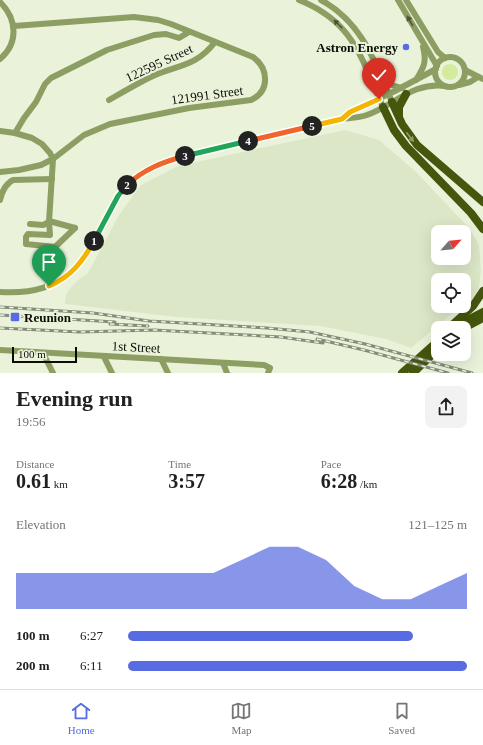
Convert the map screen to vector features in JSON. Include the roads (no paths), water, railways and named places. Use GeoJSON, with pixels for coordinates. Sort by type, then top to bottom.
{"type":"FeatureCollection","features":[{"type":"Feature","properties":{"kind":"main road"},"geometry":{"type":"LineString","coordinates":[[400,120],[399,107],[404,91]]}},
{"type":"Feature","properties":{"kind":"main road"},"geometry":{"type":"LineString","coordinates":[[390,99],[408,135],[417,145],[481,201]]}},
{"type":"Feature","properties":{"kind":"main road"},"geometry":{"type":"LineString","coordinates":[[381,103],[394,130],[400,138],[483,229]]}},
{"type":"Feature","properties":{"kind":"main road"},"geometry":{"type":"LineString","coordinates":[[449,191],[469,216],[483,237]]}},
{"type":"Feature","properties":{"kind":"main road"},"geometry":{"type":"LineString","coordinates":[[457,321],[473,306],[483,291]]}},
{"type":"Feature","properties":{"kind":"main road"},"geometry":{"type":"LineString","coordinates":[[465,321],[483,312]]}},
{"type":"Feature","properties":{"kind":"main road"},"geometry":{"type":"LineString","coordinates":[[471,324],[483,318]]}},
{"type":"Feature","properties":{"kind":"main road"},"geometry":{"type":"LineString","coordinates":[[402,373],[431,346]]}},
{"type":"Feature","properties":{"kind":"main road"},"geometry":{"type":"LineString","coordinates":[[413,373],[431,356]]}},
{"type":"Feature","properties":{"kind":"street"},"geometry":{"type":"LineString","coordinates":[[300,0],[332,17],[350,37],[363,60],[381,103]]}},
{"type":"Feature","properties":{"kind":"street"},"geometry":{"type":"LineString","coordinates":[[321,0],[336,9],[350,22],[366,44],[390,99]]}},
{"type":"Feature","properties":{"kind":"street"},"geometry":{"type":"LineString","coordinates":[[398,0],[436,68],[436,78],[445,86]]}},
{"type":"Feature","properties":{"kind":"street"},"geometry":{"type":"LineString","coordinates":[[406,0],[438,52],[445,58]]}},
{"type":"Feature","properties":{"kind":"street"},"geometry":{"type":"LineString","coordinates":[[0,2],[9,13],[14,26],[11,45],[8,51],[0,59]]}},
{"type":"Feature","properties":{"kind":"street","name":"121991 Street"},"geometry":{"type":"LineString","coordinates":[[0,172],[36,166],[53,159],[84,135],[106,125],[189,108],[245,102],[256,97],[261,92],[265,82],[264,72],[261,65],[253,57],[165,22],[140,18],[14,26]]}},
{"type":"Feature","properties":{"kind":"street"},"geometry":{"type":"LineString","coordinates":[[15,133],[38,99],[45,84],[54,76],[107,50],[154,35],[166,34],[180,38],[189,32]]}},
{"type":"Feature","properties":{"kind":"street"},"geometry":{"type":"LineString","coordinates":[[416,80],[423,68],[426,57],[419,37]]}},
{"type":"Feature","properties":{"kind":"street","name":"122595 Street"},"geometry":{"type":"LineString","coordinates":[[109,100],[152,76],[191,63],[209,49],[215,42]]}},
{"type":"Feature","properties":{"kind":"street"},"geometry":{"type":"LineString","coordinates":[[342,119],[350,112],[381,103],[404,91],[416,80],[436,68],[445,58],[452,57],[458,59],[464,65],[464,78],[458,85]]}},
{"type":"Feature","properties":{"kind":"street"},"geometry":{"type":"LineString","coordinates":[[374,61],[389,83],[404,91],[429,86],[454,86],[480,78]]}},
{"type":"Feature","properties":{"kind":"street"},"geometry":{"type":"LineString","coordinates":[[465,70],[480,78]]}},
{"type":"Feature","properties":{"kind":"street"},"geometry":{"type":"LineString","coordinates":[[0,292],[21,293],[41,289],[57,283],[70,274],[89,249],[122,190],[135,178],[150,168],[183,156],[342,119],[365,116],[381,103]]}},
{"type":"Feature","properties":{"kind":"street"},"geometry":{"type":"LineString","coordinates":[[0,131],[15,133],[38,142],[48,150],[53,159],[49,222],[50,235],[28,234],[26,237],[26,244],[54,247],[75,228],[49,222],[43,225],[30,224]]}},
{"type":"Feature","properties":{"kind":"street"},"geometry":{"type":"LineString","coordinates":[[0,200],[3,190],[11,181],[18,179],[52,179]]}},
{"type":"Feature","properties":{"kind":"street","name":"1st Street"},"geometry":{"type":"LineString","coordinates":[[0,350],[223,364],[264,365],[269,370]]}},
{"type":"Feature","properties":{"kind":"street"},"geometry":{"type":"LineString","coordinates":[[43,353],[53,373]]}},
{"type":"Feature","properties":{"kind":"street"},"geometry":{"type":"LineString","coordinates":[[104,357],[112,373]]}},
{"type":"Feature","properties":{"kind":"street"},"geometry":{"type":"LineString","coordinates":[[161,359],[168,373]]}},
{"type":"Feature","properties":{"kind":"street"},"geometry":{"type":"LineString","coordinates":[[223,364],[227,373]]}},
{"type":"Feature","properties":{"kind":"railway"},"geometry":{"type":"LineString","coordinates":[[0,307],[93,313],[149,321],[310,332],[365,344],[472,373]]}},
{"type":"Feature","properties":{"kind":"railway"},"geometry":{"type":"LineString","coordinates":[[0,315],[115,322]]}},
{"type":"Feature","properties":{"kind":"railway"},"geometry":{"type":"LineString","coordinates":[[110,324],[148,326]]}},
{"type":"Feature","properties":{"kind":"railway"},"geometry":{"type":"LineString","coordinates":[[0,328],[80,332],[154,330],[281,337],[323,343]]}},
{"type":"Feature","properties":{"kind":"railway"},"geometry":{"type":"LineString","coordinates":[[317,339],[448,373]]}},
{"type":"Feature","properties":{"kind":"place","name":"Astron Energy"},"geometry":{"type":"Point","coordinates":[406,47]}},
{"type":"Feature","properties":{"kind":"place","name":"Reunion"},"geometry":{"type":"Point","coordinates":[15,317]}}]}
